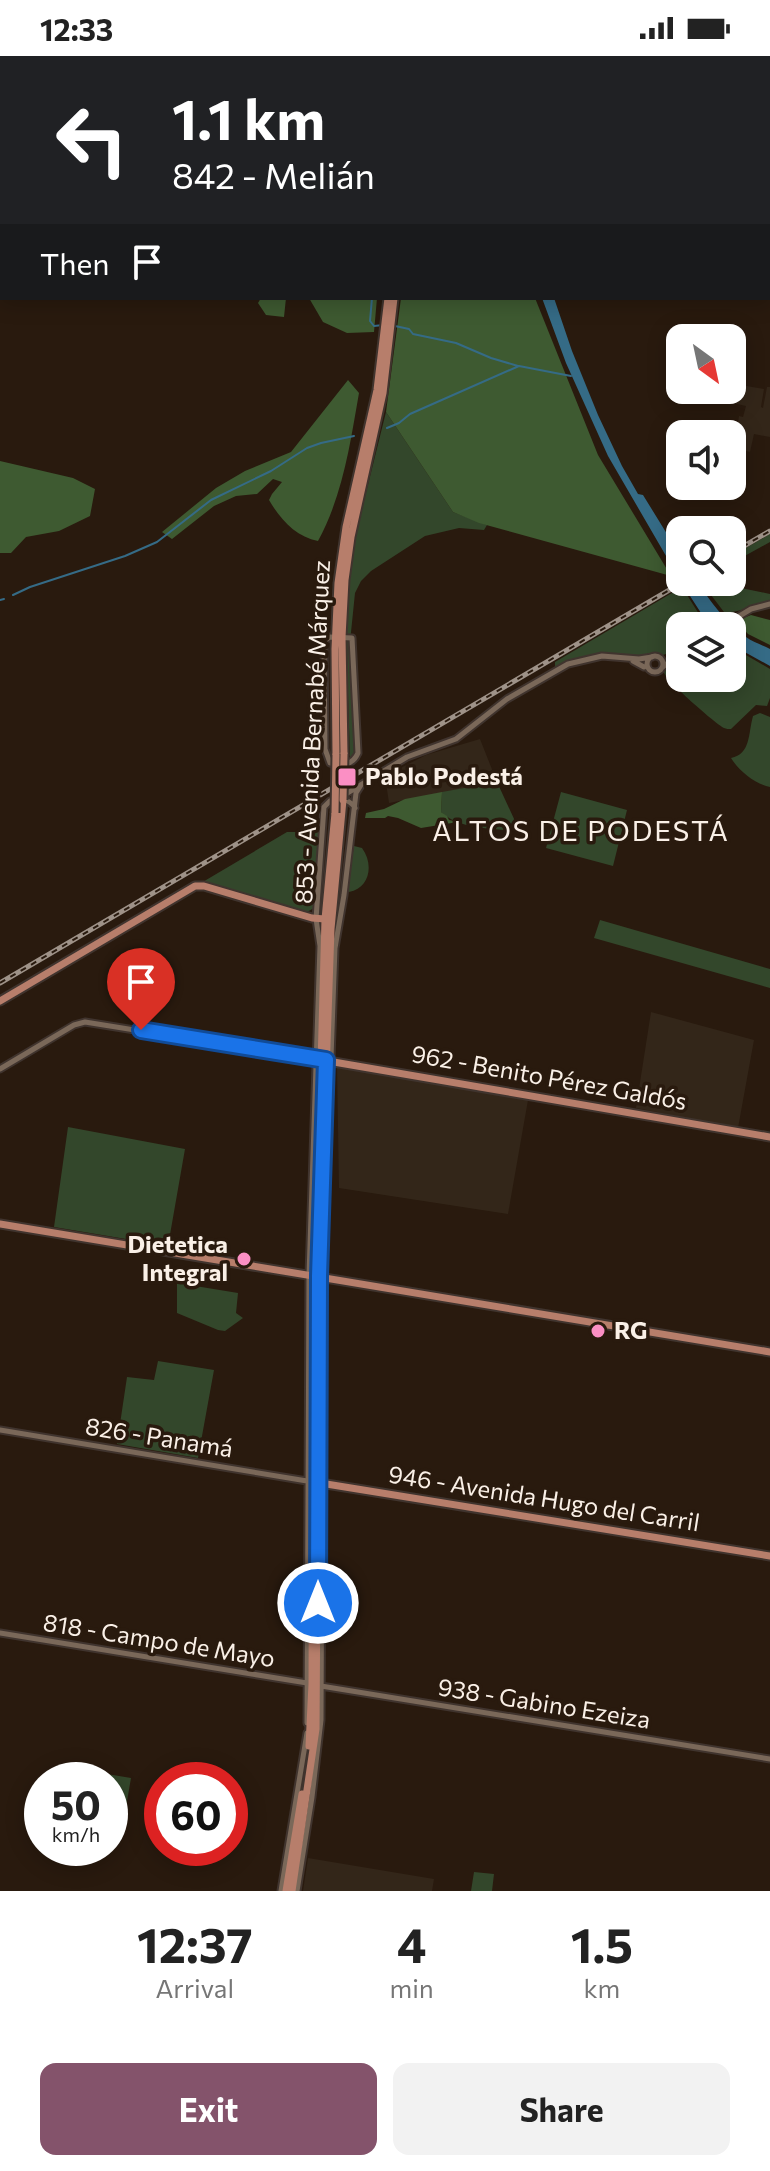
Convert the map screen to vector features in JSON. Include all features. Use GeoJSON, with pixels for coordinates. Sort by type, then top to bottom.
{"type":"FeatureCollection","features":[{"type":"Feature","properties":{"kind":"main road","name":"853 - Avenida Bernabé Márquez"},"geometry":{"type":"LineString","coordinates":[[315,1482],[324,919],[338,815],[338,637],[349,550],[383,375],[391,300]]}},
{"type":"Feature","properties":{"kind":"main road"},"geometry":{"type":"LineString","coordinates":[[0,1001],[195,886],[324,919],[341,920]]}},
{"type":"Feature","properties":{"kind":"main road","name":"853 - Avenida Bernabé Márquez"},"geometry":{"type":"LineString","coordinates":[[289,1891],[314,1743],[316,1190],[329,960],[324,919]]}},
{"type":"Feature","properties":{"kind":"main road"},"geometry":{"type":"LineString","coordinates":[[329,960],[334,978]]}},
{"type":"Feature","properties":{"kind":"main road"},"geometry":{"type":"LineString","coordinates":[[316,1015],[322,1007]]}},
{"type":"Feature","properties":{"kind":"main road","name":"962 - Benito Pérez Galdós"},"geometry":{"type":"LineString","coordinates":[[323,1060],[770,1137]]}},
{"type":"Feature","properties":{"kind":"main road"},"geometry":{"type":"LineString","coordinates":[[311,1199],[316,1190]]}},
{"type":"Feature","properties":{"kind":"main road"},"geometry":{"type":"LineString","coordinates":[[0,1224],[770,1352]]}},
{"type":"Feature","properties":{"kind":"main road"},"geometry":{"type":"LineString","coordinates":[[318,1359],[324,1350]]}},
{"type":"Feature","properties":{"kind":"main road","name":"946 - Avenida Hugo del Carril"},"geometry":{"type":"LineString","coordinates":[[315,1482],[770,1556]]}},
{"type":"Feature","properties":{"kind":"main road","name":"853 - Avenida Bernabé Márquez"},"geometry":{"type":"LineString","coordinates":[[289,1891],[309,1749],[314,1685]]}},
{"type":"Feature","properties":{"kind":"main road"},"geometry":{"type":"LineString","coordinates":[[314,1743],[320,1734]]}},
{"type":"Feature","properties":{"kind":"street"},"geometry":{"type":"LineString","coordinates":[[746,612],[770,604]]}},
{"type":"Feature","properties":{"kind":"street"},"geometry":{"type":"LineString","coordinates":[[338,637],[352,638],[358,753],[353,761],[335,765],[330,763],[325,749],[324,641],[338,637]]}},
{"type":"Feature","properties":{"kind":"street"},"geometry":{"type":"LineString","coordinates":[[336,799],[407,757],[456,739],[507,699],[557,669],[592,657],[613,656],[644,667]]}},
{"type":"Feature","properties":{"kind":"street"},"geometry":{"type":"LineString","coordinates":[[628,659],[666,656]]}},
{"type":"Feature","properties":{"kind":"street"},"geometry":{"type":"LineString","coordinates":[[652,657],[647,663],[649,670],[656,672],[666,664]]}},
{"type":"Feature","properties":{"kind":"street"},"geometry":{"type":"LineString","coordinates":[[660,657],[663,667]]}},
{"type":"Feature","properties":{"kind":"street","name":"853 - Avenida Bernabé Márquez"},"geometry":{"type":"LineString","coordinates":[[315,1482],[324,1350],[311,1199],[335,944],[341,920],[356,793],[361,785]]}},
{"type":"Feature","properties":{"kind":"street"},"geometry":{"type":"LineString","coordinates":[[336,799],[345,799],[355,808]]}},
{"type":"Feature","properties":{"kind":"street","name":"853 - Avenida Bernabé Márquez"},"geometry":{"type":"LineString","coordinates":[[323,1060],[316,1015],[324,919],[324,807],[336,799]]}},
{"type":"Feature","properties":{"kind":"street"},"geometry":{"type":"LineString","coordinates":[[0,1069],[74,1025],[85,1022],[323,1060]]}},
{"type":"Feature","properties":{"kind":"street","name":"826 - Panamá"},"geometry":{"type":"LineString","coordinates":[[0,1430],[315,1482]]}},
{"type":"Feature","properties":{"kind":"street","name":"818 - Campo de Mayo"},"geometry":{"type":"LineString","coordinates":[[0,1633],[314,1685]]}},
{"type":"Feature","properties":{"kind":"street","name":"853 - Avenida Bernabé Márquez"},"geometry":{"type":"LineString","coordinates":[[289,1891],[320,1734],[314,1685]]}},
{"type":"Feature","properties":{"kind":"street","name":"938 - Gabino Ezeiza"},"geometry":{"type":"LineString","coordinates":[[314,1685],[770,1759]]}},
{"type":"Feature","properties":{"kind":"shaded area"},"geometry":{"type":"Polygon","coordinates":[[[746,386],[764,389],[763,408],[767,387],[770,387],[770,437],[754,434],[750,452],[746,451],[746,420],[738,420],[739,416],[743,417],[746,406],[737,404],[746,404],[746,386]]]}},
{"type":"Feature","properties":{"kind":"shaded area"},"geometry":{"type":"Polygon","coordinates":[[[480,739],[497,782],[389,803],[385,776],[426,755],[480,739]]]}},
{"type":"Feature","properties":{"kind":"shaded area"},"geometry":{"type":"Polygon","coordinates":[[[651,1012],[754,1040],[738,1128],[636,1108],[651,1012]]]}},
{"type":"Feature","properties":{"kind":"shaded area"},"geometry":{"type":"Polygon","coordinates":[[[337,1066],[528,1100],[508,1214],[339,1188],[337,1066]]]}},
{"type":"Feature","properties":{"kind":"shaded area"},"geometry":{"type":"Polygon","coordinates":[[[308,1858],[434,1879],[432,1891],[303,1891],[308,1858]]]}},
{"type":"Feature","properties":{"kind":"green space"},"geometry":{"type":"Polygon","coordinates":[[[260,300],[286,300],[284,317],[266,315],[258,303],[260,300]]]}},
{"type":"Feature","properties":{"kind":"green space"},"geometry":{"type":"Polygon","coordinates":[[[310,300],[377,300],[374,332],[347,333],[323,322],[310,300]]]}},
{"type":"Feature","properties":{"kind":"green space"},"geometry":{"type":"Polygon","coordinates":[[[401,300],[536,300],[598,455],[666,568],[666,575],[479,523],[453,512],[386,412],[401,300]]]}},
{"type":"Feature","properties":{"kind":"green space"},"geometry":{"type":"Polygon","coordinates":[[[348,380],[359,393],[352,431],[340,487],[318,541],[296,531],[278,514],[269,500],[282,482],[273,479],[257,494],[236,496],[214,506],[172,539],[162,532],[216,488],[245,471],[291,452],[348,380]]]}},
{"type":"Feature","properties":{"kind":"green space"},"geometry":{"type":"Polygon","coordinates":[[[386,412],[453,512],[487,525],[484,530],[459,528],[425,536],[371,571],[361,581],[355,593],[350,642],[354,758],[350,760],[346,631],[351,563],[386,412]]]}},
{"type":"Feature","properties":{"kind":"green space"},"geometry":{"type":"Polygon","coordinates":[[[0,461],[73,478],[95,489],[90,516],[59,531],[26,537],[11,553],[0,553],[0,461]]]}},
{"type":"Feature","properties":{"kind":"green space"},"geometry":{"type":"Polygon","coordinates":[[[770,534],[770,542],[746,555],[746,548],[770,534]]]}},
{"type":"Feature","properties":{"kind":"green space"},"geometry":{"type":"Polygon","coordinates":[[[746,589],[770,594],[770,602],[724,612],[712,596],[746,596],[746,589]]]}},
{"type":"Feature","properties":{"kind":"green space"},"geometry":{"type":"Polygon","coordinates":[[[667,596],[688,596],[698,612],[666,612],[666,654],[663,655],[591,655],[555,668],[555,662],[667,596]]]}},
{"type":"Feature","properties":{"kind":"green space"},"geometry":{"type":"Polygon","coordinates":[[[751,615],[770,620],[770,645],[746,632],[746,617],[751,615]]]}},
{"type":"Feature","properties":{"kind":"green space"},"geometry":{"type":"Polygon","coordinates":[[[746,655],[770,669],[767,706],[756,705],[731,729],[724,728],[682,692],[746,692],[746,655]]]}},
{"type":"Feature","properties":{"kind":"green space"},"geometry":{"type":"Polygon","coordinates":[[[760,713],[770,717],[770,787],[748,776],[731,758],[745,748],[753,716],[760,713]]]}},
{"type":"Feature","properties":{"kind":"green space"},"geometry":{"type":"Polygon","coordinates":[[[497,782],[515,821],[514,831],[465,825],[441,812],[442,792],[497,782]]]}},
{"type":"Feature","properties":{"kind":"green space"},"geometry":{"type":"Polygon","coordinates":[[[442,792],[441,812],[449,820],[458,822],[421,828],[388,816],[365,818],[366,813],[405,799],[442,792]]]}},
{"type":"Feature","properties":{"kind":"green space"},"geometry":{"type":"Polygon","coordinates":[[[561,792],[627,810],[613,866],[546,848],[561,792]]]}},
{"type":"Feature","properties":{"kind":"green space"},"geometry":{"type":"Polygon","coordinates":[[[287,832],[320,832],[314,908],[307,912],[201,883],[287,832]]]}},
{"type":"Feature","properties":{"kind":"green space"},"geometry":{"type":"Polygon","coordinates":[[[354,846],[362,848],[369,868],[362,886],[349,892],[347,891],[354,846]]]}},
{"type":"Feature","properties":{"kind":"green space"},"geometry":{"type":"Polygon","coordinates":[[[600,920],[770,969],[770,988],[594,938],[600,920]]]}},
{"type":"Feature","properties":{"kind":"green space"},"geometry":{"type":"Polygon","coordinates":[[[68,1127],[185,1149],[168,1246],[54,1227],[68,1127]]]}},
{"type":"Feature","properties":{"kind":"green space"},"geometry":{"type":"Polygon","coordinates":[[[177,1283],[238,1293],[236,1313],[243,1318],[225,1331],[177,1313],[177,1283]]]}},
{"type":"Feature","properties":{"kind":"green space"},"geometry":{"type":"Polygon","coordinates":[[[158,1361],[214,1370],[198,1458],[117,1444],[127,1377],[154,1380],[158,1361]]]}},
{"type":"Feature","properties":{"kind":"green space"},"geometry":{"type":"Polygon","coordinates":[[[474,1872],[494,1874],[492,1891],[471,1891],[474,1872]]]}},
{"type":"Feature","properties":{"kind":"water"},"geometry":{"type":"Polygon","coordinates":[[[543,300],[555,300],[572,351],[622,466],[666,532],[666,556],[608,456],[566,363],[543,300]]]}},
{"type":"Feature","properties":{"kind":"water"},"geometry":{"type":"Polygon","coordinates":[[[690,596],[707,596],[720,612],[700,612],[690,596]]]}},
{"type":"Feature","properties":{"kind":"water"},"geometry":{"type":"Polygon","coordinates":[[[746,637],[770,649],[770,666],[746,653],[746,637]]]}},
{"type":"Feature","properties":{"kind":"waterway"},"geometry":{"type":"LineString","coordinates":[[372,300],[370,321],[374,326],[383,325]]}},
{"type":"Feature","properties":{"kind":"waterway"},"geometry":{"type":"LineString","coordinates":[[395,326],[409,329],[413,334],[456,343],[518,366]]}},
{"type":"Feature","properties":{"kind":"waterway"},"geometry":{"type":"LineString","coordinates":[[387,428],[410,414],[519,366],[571,376]]}},
{"type":"Feature","properties":{"kind":"waterway"},"geometry":{"type":"LineString","coordinates":[[13,595],[157,542],[211,500],[271,471],[307,448],[354,436]]}},
{"type":"Feature","properties":{"kind":"waterway"},"geometry":{"type":"LineString","coordinates":[[0,600],[4,599]]}},
{"type":"Feature","properties":{"kind":"railway"},"geometry":{"type":"LineString","coordinates":[[746,545],[770,531]]}},
{"type":"Feature","properties":{"kind":"railway"},"geometry":{"type":"LineString","coordinates":[[0,983],[666,592]]}},
{"type":"Feature","properties":{"kind":"place","name":"Pablo Podestá"},"geometry":{"type":"Point","coordinates":[347,777]}},
{"type":"Feature","properties":{"kind":"place","name":"Dietetica Integral"},"geometry":{"type":"Point","coordinates":[244,1259]}},
{"type":"Feature","properties":{"kind":"place","name":"RG"},"geometry":{"type":"Point","coordinates":[598,1331]}},
{"type":"Feature","properties":{"kind":"district","name":"ALTOS DE PODESTÁ"},"geometry":{"type":"Point","coordinates":[581,831]}},
{"type":"Feature","properties":{"kind":"route"},"geometry":{"type":"LineString","coordinates":[[141,1030],[326,1060],[319,1276],[318,1603]]}}]}
